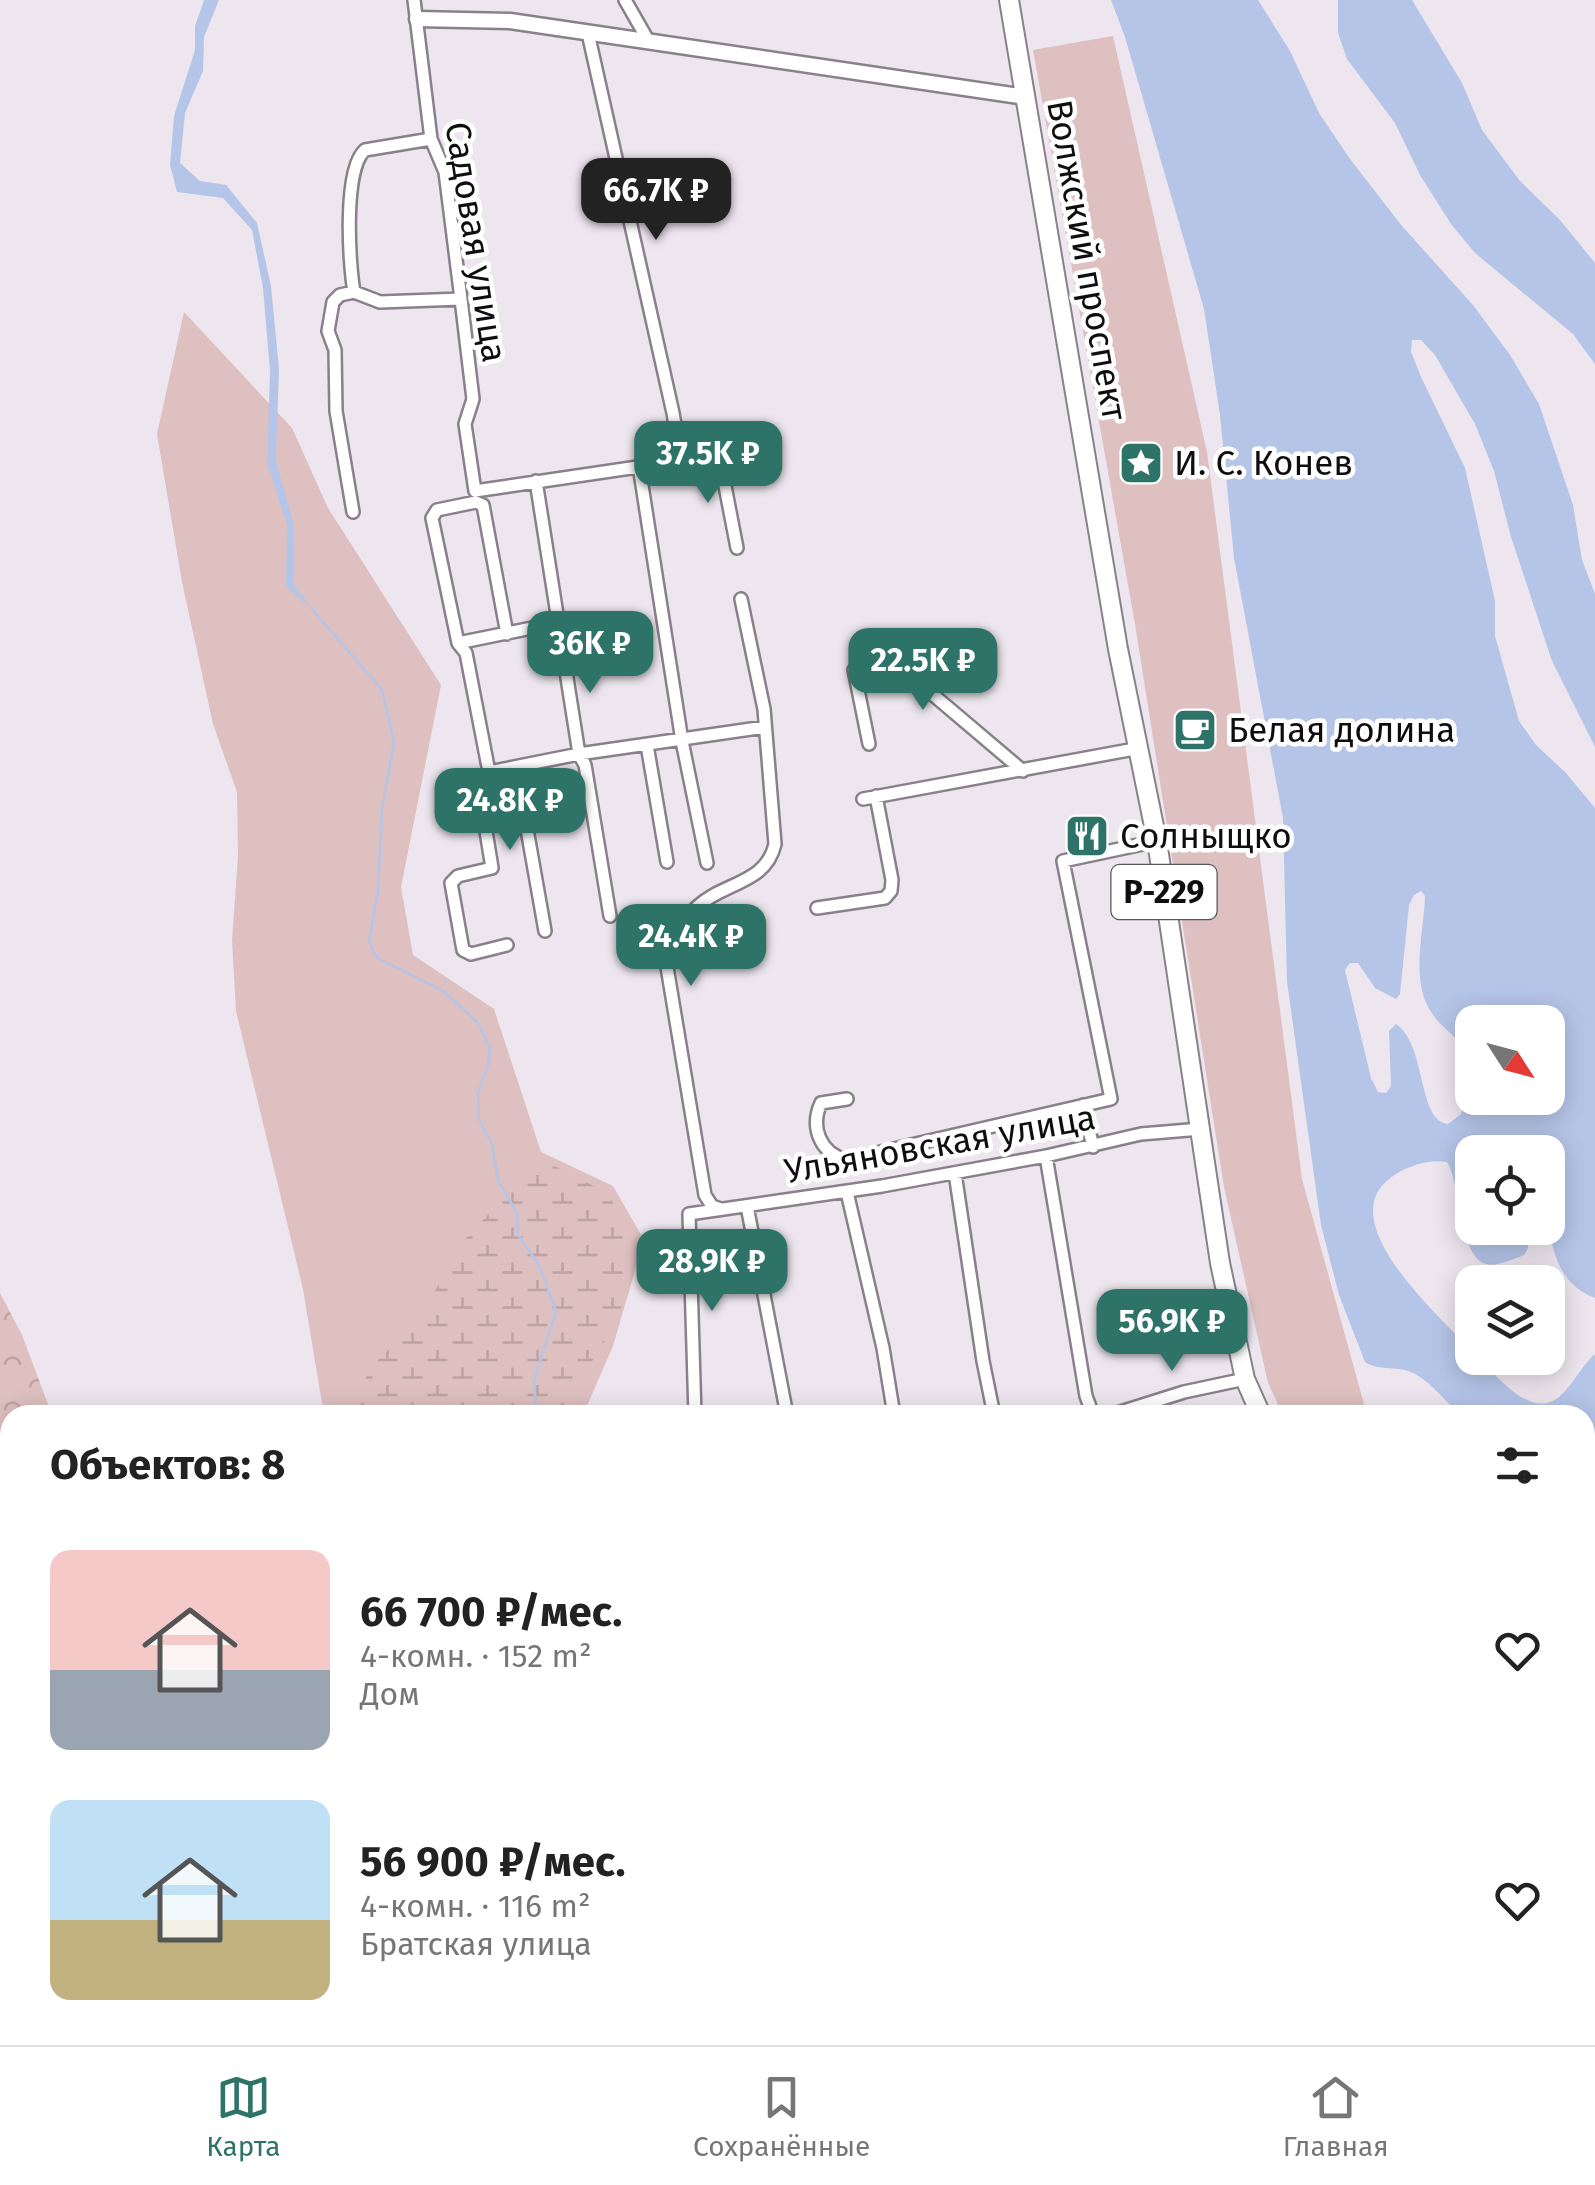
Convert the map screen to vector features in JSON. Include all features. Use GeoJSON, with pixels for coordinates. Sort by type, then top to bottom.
{"type":"FeatureCollection","features":[{"type":"Feature","properties":{"kind":"main road","name":"Волжский проспект"},"geometry":{"type":"LineString","coordinates":[[1010,0],[1118,649],[1157,842],[1220,1262],[1245,1379],[1257,1405]]}},
{"type":"Feature","properties":{"kind":"street","name":"Садовая улица"},"geometry":{"type":"LineString","coordinates":[[414,0],[431,139],[445,172],[461,299],[473,399],[465,424],[474,492],[536,481]]}},
{"type":"Feature","properties":{"kind":"street"},"geometry":{"type":"LineString","coordinates":[[625,0],[649,42]]}},
{"type":"Feature","properties":{"kind":"street"},"geometry":{"type":"LineString","coordinates":[[418,20],[510,21],[1026,98]]}},
{"type":"Feature","properties":{"kind":"street"},"geometry":{"type":"LineString","coordinates":[[588,33],[681,460]]}},
{"type":"Feature","properties":{"kind":"street"},"geometry":{"type":"LineString","coordinates":[[354,292],[348,238],[355,162],[365,150],[431,139]]}},
{"type":"Feature","properties":{"kind":"street"},"geometry":{"type":"LineString","coordinates":[[354,512],[336,411],[334,350],[328,331],[333,302],[340,295],[354,292],[380,302],[461,299]]}},
{"type":"Feature","properties":{"kind":"street"},"geometry":{"type":"LineString","coordinates":[[610,916],[584,765],[578,754],[536,481],[719,455],[737,548]]}},
{"type":"Feature","properties":{"kind":"street"},"geometry":{"type":"LineString","coordinates":[[639,466],[682,741],[707,863]]}},
{"type":"Feature","properties":{"kind":"street"},"geometry":{"type":"LineString","coordinates":[[488,772],[466,653],[458,643],[432,518],[437,510],[476,502],[484,505],[506,634]]}},
{"type":"Feature","properties":{"kind":"street"},"geometry":{"type":"LineString","coordinates":[[724,1210],[712,1206],[705,1195],[667,968],[672,941],[699,905],[749,880],[773,855],[776,832],[765,727],[741,599]]}},
{"type":"Feature","properties":{"kind":"street"},"geometry":{"type":"LineString","coordinates":[[458,643],[556,623]]}},
{"type":"Feature","properties":{"kind":"street"},"geometry":{"type":"LineString","coordinates":[[870,744],[854,670],[860,660],[882,662],[905,672],[1023,771]]}},
{"type":"Feature","properties":{"kind":"street"},"geometry":{"type":"LineString","coordinates":[[506,945],[471,954],[463,950],[452,883],[458,876],[492,868],[478,782],[488,772],[578,754],[765,727]]}},
{"type":"Feature","properties":{"kind":"street"},"geometry":{"type":"LineString","coordinates":[[647,746],[666,862]]}},
{"type":"Feature","properties":{"kind":"street"},"geometry":{"type":"LineString","coordinates":[[817,908],[884,898],[891,891],[892,880],[869,798],[1140,748]]}},
{"type":"Feature","properties":{"kind":"street"},"geometry":{"type":"LineString","coordinates":[[516,767],[545,931]]}},
{"type":"Feature","properties":{"kind":"street"},"geometry":{"type":"LineString","coordinates":[[847,1099],[821,1102],[816,1114],[818,1134],[826,1151],[846,1160],[1111,1098],[1063,861],[1157,842]]}},
{"type":"Feature","properties":{"kind":"street"},"geometry":{"type":"LineString","coordinates":[[1083,1104],[1093,1147]]}},
{"type":"Feature","properties":{"kind":"street","name":"Ульяновская улица"},"geometry":{"type":"LineString","coordinates":[[695,1405],[689,1214],[955,1173],[1141,1134],[1201,1129]]}},
{"type":"Feature","properties":{"kind":"street"},"geometry":{"type":"LineString","coordinates":[[1046,1156],[1089,1405]]}},
{"type":"Feature","properties":{"kind":"street"},"geometry":{"type":"LineString","coordinates":[[955,1173],[992,1405]]}},
{"type":"Feature","properties":{"kind":"street"},"geometry":{"type":"LineString","coordinates":[[847,1192],[892,1405]]}},
{"type":"Feature","properties":{"kind":"street"},"geometry":{"type":"LineString","coordinates":[[748,1206],[785,1405]]}},
{"type":"Feature","properties":{"kind":"street"},"geometry":{"type":"LineString","coordinates":[[1143,1405],[1245,1379]]}},
{"type":"Feature","properties":{"kind":"green space"},"geometry":{"type":"Polygon","coordinates":[[[1113,36],[1207,452],[1302,1179],[1364,1405],[1278,1405],[1268,1383],[1224,1187],[1135,624],[1033,50],[1113,36]]]}},
{"type":"Feature","properties":{"kind":"green space"},"geometry":{"type":"Polygon","coordinates":[[[184,312],[292,428],[328,508],[441,685],[401,887],[413,955],[494,1009],[541,1152],[613,1186],[644,1240],[613,1346],[587,1405],[322,1405],[303,1289],[236,1011],[232,940],[238,856],[237,792],[213,724],[182,582],[157,434],[184,312]]]}},
{"type":"Feature","properties":{"kind":"green space"},"geometry":{"type":"Polygon","coordinates":[[[541,1159],[609,1194],[629,1240],[620,1317],[564,1405],[352,1405],[372,1366],[417,1321],[467,1237],[541,1159]]]}},
{"type":"Feature","properties":{"kind":"green space"},"geometry":{"type":"Polygon","coordinates":[[[0,1293],[22,1335],[48,1405],[0,1405],[0,1293]]]}},
{"type":"Feature","properties":{"kind":"water"},"geometry":{"type":"Polygon","coordinates":[[[204,0],[219,0],[204,37],[203,71],[185,113],[180,163],[200,181],[226,185],[257,223],[271,286],[279,369],[276,462],[293,521],[294,585],[312,609],[286,587],[287,525],[267,463],[270,371],[263,288],[252,230],[223,198],[177,192],[170,165],[174,116],[195,50],[195,26],[204,0]]]}},
{"type":"Feature","properties":{"kind":"water"},"geometry":{"type":"Polygon","coordinates":[[[1111,0],[1258,0],[1290,51],[1319,113],[1350,159],[1402,226],[1473,305],[1510,355],[1539,404],[1573,505],[1582,560],[1595,594],[1595,747],[1552,661],[1511,537],[1494,471],[1475,424],[1435,355],[1421,340],[1412,340],[1411,352],[1422,379],[1465,468],[1495,601],[1495,636],[1519,721],[1595,808],[1595,1298],[1565,1275],[1565,1265],[1560,1265],[1553,1245],[1565,1245],[1565,1135],[1455,1135],[1455,1186],[1447,1162],[1416,1165],[1389,1179],[1375,1198],[1374,1220],[1383,1245],[1399,1270],[1455,1333],[1455,1375],[1495,1375],[1519,1395],[1542,1404],[1553,1401],[1568,1387],[1595,1354],[1595,1405],[1451,1405],[1418,1376],[1365,1362],[1339,1295],[1321,1225],[1287,982],[1283,818],[1234,558],[1220,415],[1204,309],[1111,0]]]}},
{"type":"Feature","properties":{"kind":"water"},"geometry":{"type":"Polygon","coordinates":[[[1338,0],[1412,0],[1462,83],[1482,130],[1520,181],[1560,220],[1595,263],[1595,364],[1573,334],[1475,253],[1451,224],[1420,175],[1395,123],[1347,59],[1338,33],[1338,0]]]}},
{"type":"Feature","properties":{"kind":"water"},"geometry":{"type":"Polygon","coordinates":[[[1469,1245],[1528,1245],[1524,1255],[1505,1262],[1486,1264],[1477,1259],[1469,1245]]]}},
{"type":"Feature","properties":{"kind":"waterway"},"geometry":{"type":"LineString","coordinates":[[312,609],[382,690],[394,742],[382,809],[378,891],[369,941],[377,958],[443,991],[460,1006],[479,1024],[490,1048],[478,1093],[479,1119],[492,1144],[498,1180],[517,1213],[518,1235],[539,1265],[556,1311],[534,1381],[535,1405]]}},
{"type":"Feature","properties":{"kind":"place","name":"И. С. Конев"},"geometry":{"type":"Point","coordinates":[1141,463]}},
{"type":"Feature","properties":{"kind":"place","name":"Белая долина"},"geometry":{"type":"Point","coordinates":[1195,730]}},
{"type":"Feature","properties":{"kind":"place","name":"Солныщко"},"geometry":{"type":"Point","coordinates":[1087,836]}}]}
